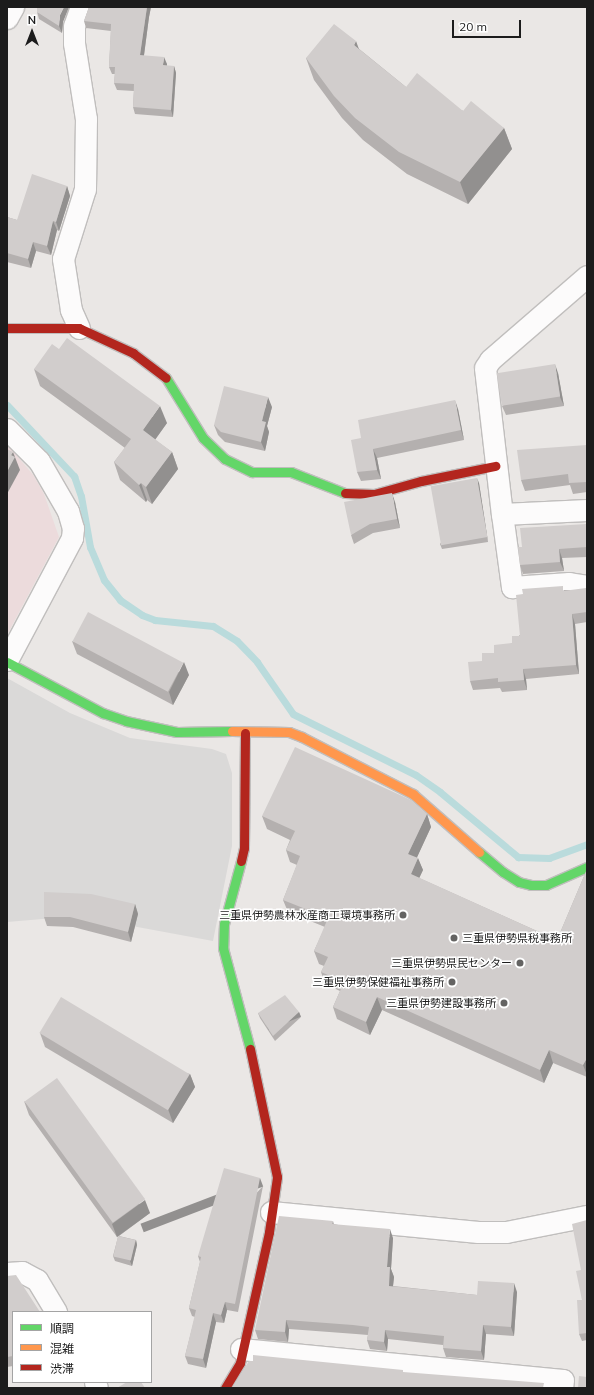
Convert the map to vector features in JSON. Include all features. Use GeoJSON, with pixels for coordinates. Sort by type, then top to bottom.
{"type":"FeatureCollection","features":[{"type":"Feature","properties":{"kind":"street"},"geometry":{"type":"LineString","coordinates":[[7,18],[13,7]]}},
{"type":"Feature","properties":{"kind":"street"},"geometry":{"type":"LineString","coordinates":[[79,328],[71,310],[63,259],[85,189],[86,119],[74,43],[74,26],[81,7]]}},
{"type":"Feature","properties":{"kind":"street"},"geometry":{"type":"LineString","coordinates":[[587,276],[490,360],[485,368],[495,466],[512,588],[569,583],[587,586]]}},
{"type":"Feature","properties":{"kind":"street"},"geometry":{"type":"LineString","coordinates":[[7,328],[79,328],[133,353],[166,378],[203,438],[225,459],[252,472],[291,472],[344,493],[374,494],[421,481],[495,466]]}},
{"type":"Feature","properties":{"kind":"street"},"geometry":{"type":"LineString","coordinates":[[7,429],[39,461],[68,511],[73,528],[72,538],[7,661],[103,713],[126,721],[177,732],[289,732],[396,784],[426,803],[503,872],[519,882],[531,885],[546,885],[587,867]]}},
{"type":"Feature","properties":{"kind":"street"},"geometry":{"type":"LineString","coordinates":[[502,514],[587,510]]}},
{"type":"Feature","properties":{"kind":"street"},"geometry":{"type":"LineString","coordinates":[[225,1388],[240,1363],[241,1349],[271,1212],[277,1177],[271,1136],[223,948],[224,924],[244,848],[245,733]]}},
{"type":"Feature","properties":{"kind":"street"},"geometry":{"type":"LineString","coordinates":[[271,1212],[478,1232],[506,1232],[587,1216]]}},
{"type":"Feature","properties":{"kind":"street"},"geometry":{"type":"LineString","coordinates":[[7,1273],[22,1272],[37,1280],[55,1311]]}},
{"type":"Feature","properties":{"kind":"street"},"geometry":{"type":"LineString","coordinates":[[241,1349],[563,1380],[562,1388]]}},
{"type":"Feature","properties":{"kind":"shaded area"},"geometry":{"type":"Polygon","coordinates":[[[7,444],[34,476],[44,494],[59,537],[8,633],[7,444]]]}},
{"type":"Feature","properties":{"kind":"shaded area"},"geometry":{"type":"Polygon","coordinates":[[[7,678],[70,713],[130,738],[212,749],[226,754],[232,773],[232,846],[213,941],[78,916],[7,922],[7,678]]]}},
{"type":"Feature","properties":{"kind":"building"},"geometry":{"type":"Polygon","coordinates":[[[37,7],[64,7],[60,15],[59,26],[37,12],[37,7]]]}},
{"type":"Feature","properties":{"kind":"building"},"geometry":{"type":"Polygon","coordinates":[[[89,7],[147,7],[140,55],[164,57],[163,65],[174,66],[171,110],[133,107],[134,84],[114,83],[115,67],[109,67],[111,24],[84,21],[89,7]]]}},
{"type":"Feature","properties":{"kind":"building"},"geometry":{"type":"Polygon","coordinates":[[[334,24],[356,41],[354,45],[406,87],[417,73],[463,111],[471,101],[504,128],[460,182],[399,152],[355,118],[334,96],[306,58],[334,24]]]}},
{"type":"Feature","properties":{"kind":"building"},"geometry":{"type":"Polygon","coordinates":[[[32,174],[67,186],[56,222],[53,221],[47,246],[33,242],[28,259],[7,253],[7,217],[17,220],[32,174]]]}},
{"type":"Feature","properties":{"kind":"building"},"geometry":{"type":"Polygon","coordinates":[[[67,338],[160,406],[143,430],[172,452],[146,487],[141,483],[139,485],[114,462],[131,439],[34,369],[52,344],[59,349],[67,338]]]}},
{"type":"Feature","properties":{"kind":"building"},"geometry":{"type":"Polygon","coordinates":[[[555,364],[560,397],[502,406],[497,373],[555,364]]]}},
{"type":"Feature","properties":{"kind":"building"},"geometry":{"type":"Polygon","coordinates":[[[224,386],[268,397],[262,421],[266,422],[261,442],[221,432],[214,425],[224,386]]]}},
{"type":"Feature","properties":{"kind":"building"},"geometry":{"type":"Polygon","coordinates":[[[455,400],[461,430],[373,449],[377,470],[357,472],[351,440],[361,438],[358,420],[455,400]]]}},
{"type":"Feature","properties":{"kind":"building"},"geometry":{"type":"Polygon","coordinates":[[[587,445],[587,482],[569,483],[568,474],[521,480],[517,450],[587,445]]]}},
{"type":"Feature","properties":{"kind":"building"},"geometry":{"type":"Polygon","coordinates":[[[7,449],[13,452],[11,455],[15,457],[7,472],[7,449]]]}},
{"type":"Feature","properties":{"kind":"building"},"geometry":{"type":"Polygon","coordinates":[[[477,478],[487,537],[441,545],[431,486],[477,478]]]}},
{"type":"Feature","properties":{"kind":"building"},"geometry":{"type":"Polygon","coordinates":[[[392,493],[397,519],[370,524],[351,535],[344,502],[392,493]]]}},
{"type":"Feature","properties":{"kind":"building"},"geometry":{"type":"Polygon","coordinates":[[[587,524],[587,547],[559,549],[560,562],[520,565],[518,547],[522,547],[520,528],[587,524]]]}},
{"type":"Feature","properties":{"kind":"building"},"geometry":{"type":"Polygon","coordinates":[[[563,586],[563,591],[586,588],[587,612],[572,614],[576,665],[523,669],[524,680],[498,682],[498,678],[470,681],[468,662],[482,661],[482,653],[494,653],[494,645],[512,643],[512,636],[520,636],[516,595],[523,594],[522,589],[563,586]]]}},
{"type":"Feature","properties":{"kind":"building"},"geometry":{"type":"Polygon","coordinates":[[[88,612],[183,663],[168,692],[73,641],[88,612]]]}},
{"type":"Feature","properties":{"kind":"building"},"geometry":{"type":"Polygon","coordinates":[[[295,747],[411,800],[427,814],[408,854],[418,858],[411,874],[557,940],[587,869],[587,1058],[583,1065],[549,1050],[540,1070],[377,997],[366,1022],[333,1007],[344,982],[321,972],[328,957],[314,951],[328,918],[283,900],[300,856],[286,850],[295,831],[262,816],[295,747]]]}},
{"type":"Feature","properties":{"kind":"building"},"geometry":{"type":"Polygon","coordinates":[[[44,892],[91,894],[135,904],[128,932],[70,917],[44,917],[44,892]]]}},
{"type":"Feature","properties":{"kind":"building"},"geometry":{"type":"Polygon","coordinates":[[[285,995],[299,1012],[273,1036],[258,1013],[285,995]]]}},
{"type":"Feature","properties":{"kind":"building"},"geometry":{"type":"Polygon","coordinates":[[[61,997],[190,1074],[168,1110],[39,1033],[61,997]]]}},
{"type":"Feature","properties":{"kind":"building"},"geometry":{"type":"Polygon","coordinates":[[[57,1078],[145,1199],[113,1223],[25,1102],[57,1078]]]}},
{"type":"Feature","properties":{"kind":"building"},"geometry":{"type":"Polygon","coordinates":[[[224,1168],[260,1178],[235,1304],[225,1302],[221,1315],[213,1313],[203,1359],[185,1356],[196,1310],[189,1308],[201,1257],[198,1256],[224,1168]]]}},
{"type":"Feature","properties":{"kind":"building"},"geometry":{"type":"Polygon","coordinates":[[[279,1216],[333,1221],[332,1224],[390,1229],[387,1267],[390,1267],[389,1286],[477,1295],[478,1281],[514,1283],[511,1327],[483,1325],[481,1351],[443,1348],[444,1336],[385,1330],[384,1342],[367,1340],[369,1327],[353,1325],[286,1320],[285,1332],[255,1330],[279,1216]]]}},
{"type":"Feature","properties":{"kind":"building"},"geometry":{"type":"Polygon","coordinates":[[[587,1220],[587,1333],[579,1334],[577,1300],[582,1300],[576,1271],[581,1270],[572,1224],[587,1220]]]}},
{"type":"Feature","properties":{"kind":"building"},"geometry":{"type":"Polygon","coordinates":[[[118,1236],[136,1240],[131,1261],[113,1256],[118,1236]]]}},
{"type":"Feature","properties":{"kind":"building"},"geometry":{"type":"Polygon","coordinates":[[[16,1275],[39,1311],[12,1311],[12,1356],[7,1357],[7,1276],[16,1275]]]}},
{"type":"Feature","properties":{"kind":"building"},"geometry":{"type":"Polygon","coordinates":[[[253,1355],[403,1370],[403,1372],[544,1383],[543,1388],[232,1388],[249,1361],[253,1361],[253,1355]]]}},
{"type":"Feature","properties":{"kind":"building"},"geometry":{"type":"Polygon","coordinates":[[[579,1376],[587,1377],[587,1388],[578,1388],[579,1376]]]}},
{"type":"Feature","properties":{"kind":"building"},"geometry":{"type":"Polygon","coordinates":[[[125,1383],[142,1383],[145,1388],[117,1388],[125,1383]]]}},
{"type":"Feature","properties":{"kind":"waterway"},"geometry":{"type":"LineString","coordinates":[[7,405],[74,476],[81,496],[90,547],[104,580],[120,600],[142,615],[155,620],[213,626],[237,641],[257,662],[293,714],[416,775],[440,792],[518,857],[549,858],[587,844]]}},
{"type":"Feature","properties":{"kind":"traffic: fast"},"geometry":{"type":"LineString","coordinates":[[166,378],[203,438],[225,459],[252,472],[291,472],[345,493]]}},
{"type":"Feature","properties":{"kind":"traffic: fast"},"geometry":{"type":"LineString","coordinates":[[7,662],[103,713],[126,721],[177,732],[232,731]]}},
{"type":"Feature","properties":{"kind":"traffic: fast"},"geometry":{"type":"LineString","coordinates":[[479,852],[503,872],[519,882],[531,885],[546,885],[587,867]]}},
{"type":"Feature","properties":{"kind":"traffic: fast"},"geometry":{"type":"LineString","coordinates":[[241,861],[224,924],[223,948],[250,1049]]}},
{"type":"Feature","properties":{"kind":"traffic: slow"},"geometry":{"type":"LineString","coordinates":[[232,731],[289,732],[302,737],[413,794],[479,852]]}},
{"type":"Feature","properties":{"kind":"traffic: jam"},"geometry":{"type":"LineString","coordinates":[[7,328],[79,328],[133,353],[166,378]]}},
{"type":"Feature","properties":{"kind":"traffic: jam"},"geometry":{"type":"LineString","coordinates":[[345,493],[374,494],[421,481],[495,466]]}},
{"type":"Feature","properties":{"kind":"traffic: jam"},"geometry":{"type":"LineString","coordinates":[[241,861],[244,848],[245,733]]}},
{"type":"Feature","properties":{"kind":"traffic: jam"},"geometry":{"type":"LineString","coordinates":[[225,1388],[240,1363],[269,1232],[277,1177],[250,1049]]}},
{"type":"Feature","properties":{"kind":"place","name":"三重県伊勢農林水産商工環境事務所"},"geometry":{"type":"Point","coordinates":[403,915]}},
{"type":"Feature","properties":{"kind":"place","name":"三重県伊勢県税事務所"},"geometry":{"type":"Point","coordinates":[454,938]}},
{"type":"Feature","properties":{"kind":"place","name":"三重県伊勢県民センター"},"geometry":{"type":"Point","coordinates":[520,963]}},
{"type":"Feature","properties":{"kind":"place","name":"三重県伊勢保健福祉事務所"},"geometry":{"type":"Point","coordinates":[452,982]}},
{"type":"Feature","properties":{"kind":"place","name":"三重県伊勢建設事務所"},"geometry":{"type":"Point","coordinates":[504,1003]}}]}
